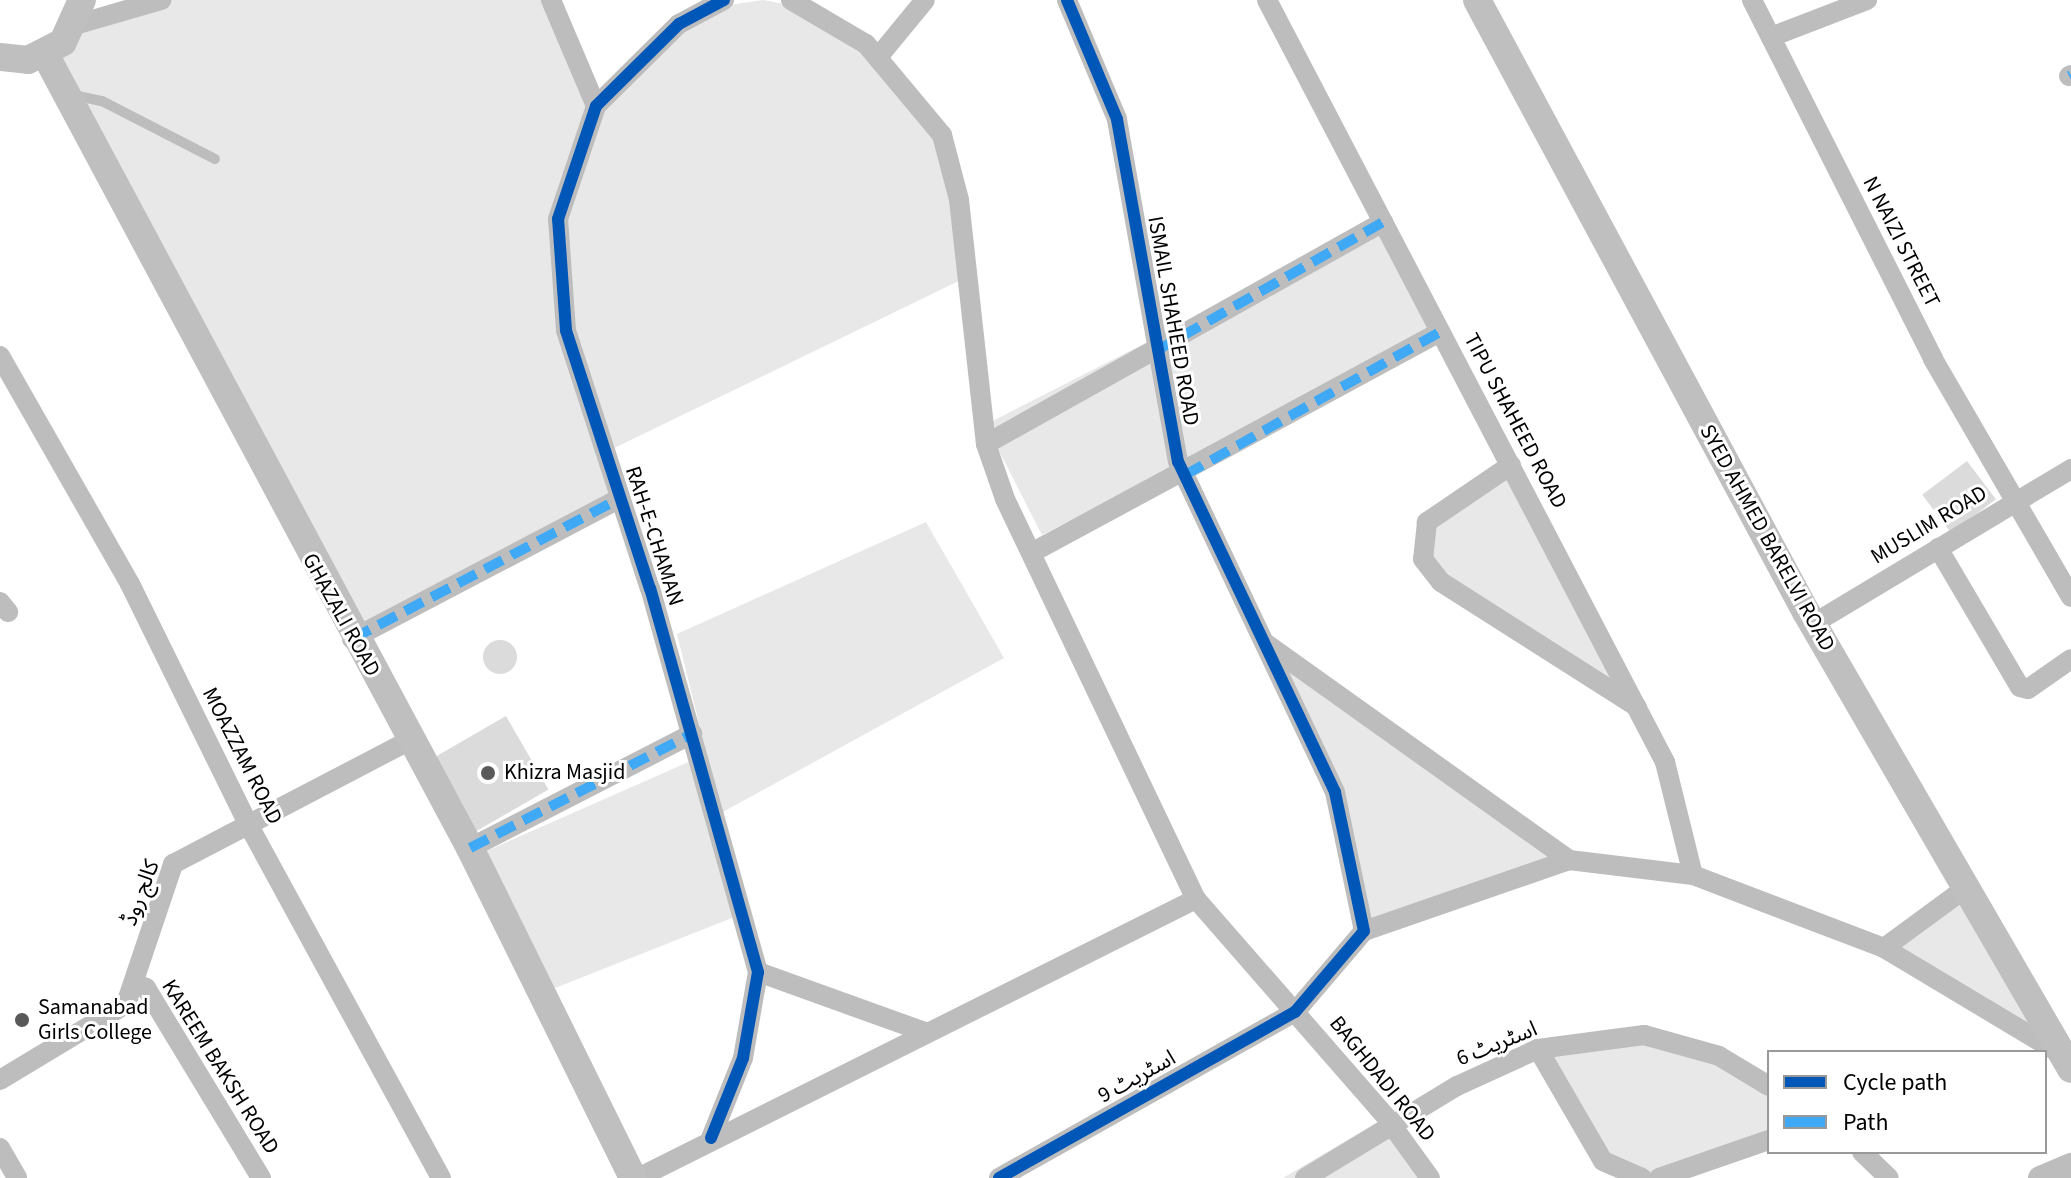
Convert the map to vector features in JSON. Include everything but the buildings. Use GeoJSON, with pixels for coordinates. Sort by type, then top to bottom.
{"type":"FeatureCollection","features":[{"type":"Feature","properties":{"kind":"main road","name":"SYED AHMED BARELVI ROAD"},"geometry":{"type":"LineString","coordinates":[[1477,0],[1813,624],[1963,890],[2067,1062]]}},
{"type":"Feature","properties":{"kind":"main road"},"geometry":{"type":"LineString","coordinates":[[0,57],[45,54],[78,13]]}},
{"type":"Feature","properties":{"kind":"main road","name":"GHAZALI ROAD"},"geometry":{"type":"LineString","coordinates":[[45,54],[59,91],[352,639],[470,848],[636,1178]]}},
{"type":"Feature","properties":{"kind":"street"},"geometry":{"type":"LineString","coordinates":[[78,13],[161,0]]}},
{"type":"Feature","properties":{"kind":"street"},"geometry":{"type":"LineString","coordinates":[[551,0],[596,106]]}},
{"type":"Feature","properties":{"kind":"street","name":"RAH-E-CHAMAN"},"geometry":{"type":"LineString","coordinates":[[711,1138],[743,1058],[758,972],[692,734],[566,330],[558,273],[558,219],[596,106],[679,24],[724,0]]}},
{"type":"Feature","properties":{"kind":"street"},"geometry":{"type":"LineString","coordinates":[[791,0],[836,20],[879,56],[918,99],[950,160],[986,444],[1033,552],[1196,899],[1295,1012],[1364,931],[1569,860],[1693,875],[1884,948],[2067,1062]]}},
{"type":"Feature","properties":{"kind":"street"},"geometry":{"type":"LineString","coordinates":[[879,56],[925,0]]}},
{"type":"Feature","properties":{"kind":"street","name":"ISMAIL SHAHEED ROAD"},"geometry":{"type":"LineString","coordinates":[[1067,0],[1117,119],[1156,351],[1185,475],[1262,641],[1569,860]]}},
{"type":"Feature","properties":{"kind":"street","name":"TIPU SHAHEED ROAD"},"geometry":{"type":"LineString","coordinates":[[1267,0],[1665,762],[1693,875]]}},
{"type":"Feature","properties":{"kind":"street","name":"N NAIZI STREET"},"geometry":{"type":"LineString","coordinates":[[1752,0],[2011,503],[2071,597]]}},
{"type":"Feature","properties":{"kind":"street"},"geometry":{"type":"LineString","coordinates":[[1771,37],[1867,0]]}},
{"type":"Feature","properties":{"kind":"street"},"geometry":{"type":"LineString","coordinates":[[986,444],[1383,222]]}},
{"type":"Feature","properties":{"kind":"street"},"geometry":{"type":"LineString","coordinates":[[1033,552],[1185,475],[1440,332]]}},
{"type":"Feature","properties":{"kind":"street","name":"MOAZZAM ROAD"},"geometry":{"type":"LineString","coordinates":[[0,356],[130,584],[248,824],[441,1178]]}},
{"type":"Feature","properties":{"kind":"street"},"geometry":{"type":"LineString","coordinates":[[1511,465],[1427,522],[1423,559],[1441,582],[1637,707]]}},
{"type":"Feature","properties":{"kind":"street","name":"MUSLIM ROAD"},"geometry":{"type":"LineString","coordinates":[[1813,624],[2071,469]]}},
{"type":"Feature","properties":{"kind":"street"},"geometry":{"type":"LineString","coordinates":[[352,639],[620,498]]}},
{"type":"Feature","properties":{"kind":"street"},"geometry":{"type":"LineString","coordinates":[[1938,548],[2020,687],[2028,689],[2071,659]]}},
{"type":"Feature","properties":{"kind":"street"},"geometry":{"type":"LineString","coordinates":[[1262,641],[1335,792],[1364,931]]}},
{"type":"Feature","properties":{"kind":"street"},"geometry":{"type":"LineString","coordinates":[[470,848],[692,734]]}},
{"type":"Feature","properties":{"kind":"street","name":"کالج روڈ"},"geometry":{"type":"LineString","coordinates":[[0,1080],[112,1018],[136,984],[173,864],[410,740]]}},
{"type":"Feature","properties":{"kind":"street"},"geometry":{"type":"LineString","coordinates":[[1884,948],[1963,890]]}},
{"type":"Feature","properties":{"kind":"street"},"geometry":{"type":"LineString","coordinates":[[636,1178],[1196,899]]}},
{"type":"Feature","properties":{"kind":"street"},"geometry":{"type":"LineString","coordinates":[[758,972],[925,1032]]}},
{"type":"Feature","properties":{"kind":"street","name":"KAREEM BAKSH ROAD"},"geometry":{"type":"LineString","coordinates":[[136,984],[146,988],[261,1178]]}},
{"type":"Feature","properties":{"kind":"street","name":"BAGHDADI ROAD"},"geometry":{"type":"LineString","coordinates":[[1295,1012],[1393,1125],[1430,1178]]}},
{"type":"Feature","properties":{"kind":"street","name":"اسٹریٹ 9"},"geometry":{"type":"LineString","coordinates":[[999,1178],[1295,1012]]}},
{"type":"Feature","properties":{"kind":"street","name":"اسٹریٹ 6"},"geometry":{"type":"LineString","coordinates":[[1305,1178],[1393,1125],[1538,1049],[1644,1035],[1719,1056],[1767,1085]]}},
{"type":"Feature","properties":{"kind":"street"},"geometry":{"type":"LineString","coordinates":[[1538,1049],[1603,1161],[1642,1178]]}},
{"type":"Feature","properties":{"kind":"street"},"geometry":{"type":"LineString","coordinates":[[1659,1178],[1767,1141]]}},
{"type":"Feature","properties":{"kind":"street"},"geometry":{"type":"LineString","coordinates":[[0,1148],[17,1178]]}},
{"type":"Feature","properties":{"kind":"street"},"geometry":{"type":"LineString","coordinates":[[1864,1154],[1889,1178]]}},
{"type":"Feature","properties":{"kind":"street"},"geometry":{"type":"LineString","coordinates":[[2040,1178],[2071,1165]]}},
{"type":"Feature","properties":{"kind":"lane"},"geometry":{"type":"LineString","coordinates":[[59,91],[102,101],[215,159]]}},
{"type":"Feature","properties":{"kind":"shaded area"},"geometry":{"type":"Polygon","coordinates":[[[158,0],[544,0],[592,118],[645,56],[723,6],[763,0],[801,7],[835,24],[937,129],[967,277],[606,452],[623,506],[354,646],[47,62],[77,33],[158,0]]]}},
{"type":"Feature","properties":{"kind":"shaded area"},"geometry":{"type":"Polygon","coordinates":[[[1383,222],[1439,332],[1042,535],[986,424],[1383,222]]]}},
{"type":"Feature","properties":{"kind":"shaded area"},"geometry":{"type":"Polygon","coordinates":[[[1511,465],[1637,707],[1423,559],[1427,522],[1511,465]]]}},
{"type":"Feature","properties":{"kind":"shaded area"},"geometry":{"type":"Polygon","coordinates":[[[926,522],[1004,658],[721,813],[677,634],[926,522]]]}},
{"type":"Feature","properties":{"kind":"shaded area"},"geometry":{"type":"Polygon","coordinates":[[[1262,641],[1569,860],[1360,937],[1353,849],[1262,641]]]}},
{"type":"Feature","properties":{"kind":"shaded area"},"geometry":{"type":"Polygon","coordinates":[[[693,760],[737,916],[545,992],[482,853],[693,760]]]}},
{"type":"Feature","properties":{"kind":"shaded area"},"geometry":{"type":"Polygon","coordinates":[[[1963,890],[2063,1055],[1884,948],[1963,890]]]}},
{"type":"Feature","properties":{"kind":"shaded area"},"geometry":{"type":"Polygon","coordinates":[[[1644,1035],[1767,1085],[1767,1141],[1682,1174],[1623,1174],[1538,1049],[1644,1035]]]}},
{"type":"Feature","properties":{"kind":"shaded area"},"geometry":{"type":"Polygon","coordinates":[[[1386,1117],[1430,1178],[1283,1178],[1386,1117]]]}},
{"type":"Feature","properties":{"kind":"marked path"},"geometry":{"type":"LineString","coordinates":[[1156,351],[1383,222]]}},
{"type":"Feature","properties":{"kind":"marked path"},"geometry":{"type":"LineString","coordinates":[[1185,475],[1440,332]]}},
{"type":"Feature","properties":{"kind":"marked path"},"geometry":{"type":"LineString","coordinates":[[352,639],[620,498]]}},
{"type":"Feature","properties":{"kind":"marked path"},"geometry":{"type":"LineString","coordinates":[[470,848],[692,734]]}},
{"type":"Feature","properties":{"kind":"cycle path"},"geometry":{"type":"LineString","coordinates":[[711,1138],[743,1058],[758,972],[650,589],[566,330],[558,219],[596,106],[679,24],[724,0]]}},
{"type":"Feature","properties":{"kind":"cycle path"},"geometry":{"type":"LineString","coordinates":[[999,1178],[1295,1012],[1364,931],[1335,792],[1178,462],[1117,119],[1067,0]]}},
{"type":"Feature","properties":{"kind":"place","name":"Khizra Masjid"},"geometry":{"type":"Point","coordinates":[488,773]}},
{"type":"Feature","properties":{"kind":"place","name":"Samanabad Girls College"},"geometry":{"type":"Point","coordinates":[22,1020]}}]}
